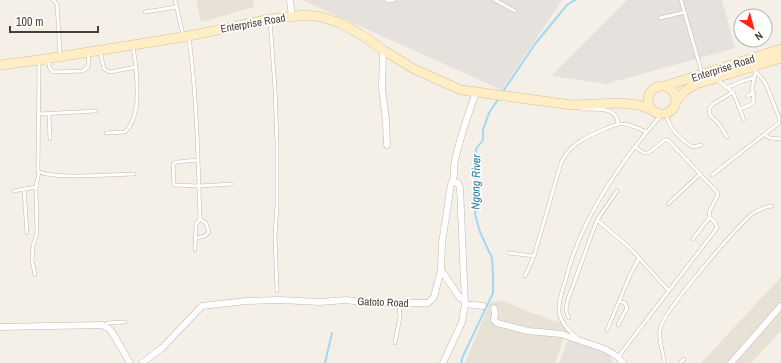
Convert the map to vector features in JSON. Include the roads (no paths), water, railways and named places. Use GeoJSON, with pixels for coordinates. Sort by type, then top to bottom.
{"type":"FeatureCollection","features":[{"type":"Feature","properties":{"kind":"main road","name":"Enterprise Road"},"geometry":{"type":"LineString","coordinates":[[0,65],[43,60],[186,36],[270,19],[305,15],[322,17],[340,23],[365,37],[414,69],[461,90],[489,95],[572,105]]}},
{"type":"Feature","properties":{"kind":"main road","name":"Enterprise Road"},"geometry":{"type":"LineString","coordinates":[[664,86],[781,49]]}},
{"type":"Feature","properties":{"kind":"main road","name":"Enterprise Road"},"geometry":{"type":"LineString","coordinates":[[676,100],[689,87],[716,78],[756,68],[781,58]]}},
{"type":"Feature","properties":{"kind":"main road"},"geometry":{"type":"LineString","coordinates":[[572,105],[638,105],[650,109],[656,113],[664,114],[672,110],[676,100],[673,91],[664,86],[655,87],[650,92],[637,99],[620,104]]}},
{"type":"Feature","properties":{"kind":"main road"},"geometry":{"type":"LineString","coordinates":[[650,92],[648,102],[650,109]]}},
{"type":"Feature","properties":{"kind":"street"},"geometry":{"type":"LineString","coordinates":[[290,0],[292,17]]}},
{"type":"Feature","properties":{"kind":"street"},"geometry":{"type":"LineString","coordinates":[[383,50],[382,88],[387,145]]}},
{"type":"Feature","properties":{"kind":"street","name":"Gatoto Road"},"geometry":{"type":"LineString","coordinates":[[142,363],[162,348],[202,306],[246,301],[280,300],[320,302],[346,300],[368,303],[399,304],[430,302],[434,297],[441,270],[442,243],[451,184],[454,182],[454,161],[461,135],[476,92]]}},
{"type":"Feature","properties":{"kind":"street"},"geometry":{"type":"LineString","coordinates":[[443,363],[462,322],[464,302],[460,188],[458,183],[454,182]]}},
{"type":"Feature","properties":{"kind":"street"},"geometry":{"type":"LineString","coordinates":[[441,270],[464,302],[483,306]]}},
{"type":"Feature","properties":{"kind":"street"},"geometry":{"type":"LineString","coordinates":[[731,363],[781,306]]}},
{"type":"Feature","properties":{"kind":"street"},"geometry":{"type":"LineString","coordinates":[[494,308],[494,320],[497,323],[528,331],[561,334],[605,349],[618,357],[623,363]]}},
{"type":"Feature","properties":{"kind":"street"},"geometry":{"type":"LineString","coordinates":[[0,327],[104,326],[112,332],[130,363]]}},
{"type":"Feature","properties":{"kind":"lane"},"geometry":{"type":"LineString","coordinates":[[53,0],[57,4],[60,57]]}},
{"type":"Feature","properties":{"kind":"lane"},"geometry":{"type":"LineString","coordinates":[[175,0],[186,36],[193,68],[200,219],[196,224],[195,250]]}},
{"type":"Feature","properties":{"kind":"lane"},"geometry":{"type":"LineString","coordinates":[[386,0],[392,2],[394,0]]}},
{"type":"Feature","properties":{"kind":"lane"},"geometry":{"type":"LineString","coordinates":[[495,0],[515,11]]}},
{"type":"Feature","properties":{"kind":"lane"},"geometry":{"type":"LineString","coordinates":[[682,0],[702,74]]}},
{"type":"Feature","properties":{"kind":"lane"},"geometry":{"type":"LineString","coordinates":[[145,12],[176,7]]}},
{"type":"Feature","properties":{"kind":"lane"},"geometry":{"type":"LineString","coordinates":[[660,18],[685,12]]}},
{"type":"Feature","properties":{"kind":"lane"},"geometry":{"type":"LineString","coordinates":[[270,19],[277,143],[278,206],[275,236],[277,291]]}},
{"type":"Feature","properties":{"kind":"lane"},"geometry":{"type":"LineString","coordinates":[[106,133],[125,132],[132,122],[137,101],[136,67],[133,45]]}},
{"type":"Feature","properties":{"kind":"lane"},"geometry":{"type":"LineString","coordinates":[[99,50],[102,66],[106,71],[110,72],[136,67]]}},
{"type":"Feature","properties":{"kind":"lane"},"geometry":{"type":"LineString","coordinates":[[43,60],[54,72],[83,71],[88,67],[89,52]]}},
{"type":"Feature","properties":{"kind":"lane"},"geometry":{"type":"LineString","coordinates":[[35,275],[32,260],[33,246],[38,233],[36,187],[39,172],[39,114],[43,60]]}},
{"type":"Feature","properties":{"kind":"lane"},"geometry":{"type":"LineString","coordinates":[[740,109],[754,102],[754,93],[752,88],[756,68]]}},
{"type":"Feature","properties":{"kind":"lane"},"geometry":{"type":"LineString","coordinates":[[712,175],[778,125],[779,117],[765,82],[756,68]]}},
{"type":"Feature","properties":{"kind":"lane"},"geometry":{"type":"LineString","coordinates":[[716,78],[728,87],[738,99],[744,120]]}},
{"type":"Feature","properties":{"kind":"lane"},"geometry":{"type":"LineString","coordinates":[[728,87],[753,78]]}},
{"type":"Feature","properties":{"kind":"lane"},"geometry":{"type":"LineString","coordinates":[[727,137],[719,124],[710,115],[709,109],[713,104],[733,92]]}},
{"type":"Feature","properties":{"kind":"lane"},"geometry":{"type":"LineString","coordinates":[[747,96],[754,93]]}},
{"type":"Feature","properties":{"kind":"lane"},"geometry":{"type":"LineString","coordinates":[[572,105],[580,109],[601,109],[613,112],[617,117],[618,124]]}},
{"type":"Feature","properties":{"kind":"lane"},"geometry":{"type":"LineString","coordinates":[[39,114],[96,111]]}},
{"type":"Feature","properties":{"kind":"lane"},"geometry":{"type":"LineString","coordinates":[[49,114],[50,139]]}},
{"type":"Feature","properties":{"kind":"lane"},"geometry":{"type":"LineString","coordinates":[[578,340],[562,319],[559,312],[560,299],[578,242],[591,214],[609,184],[646,132],[664,114],[669,124],[685,141],[693,147],[701,145]]}},
{"type":"Feature","properties":{"kind":"lane"},"geometry":{"type":"LineString","coordinates":[[525,276],[534,256],[564,156],[578,142],[588,136],[618,124],[632,126],[646,132]]}},
{"type":"Feature","properties":{"kind":"lane"},"geometry":{"type":"LineString","coordinates":[[765,135],[770,138],[781,139]]}},
{"type":"Feature","properties":{"kind":"lane"},"geometry":{"type":"LineString","coordinates":[[635,147],[644,153],[648,153],[665,140],[668,140],[718,194],[710,210],[709,217],[692,239]]}},
{"type":"Feature","properties":{"kind":"lane"},"geometry":{"type":"LineString","coordinates":[[198,160],[174,162],[172,166],[174,185],[199,186],[232,184]]}},
{"type":"Feature","properties":{"kind":"lane"},"geometry":{"type":"LineString","coordinates":[[39,172],[43,174],[60,176],[134,174]]}},
{"type":"Feature","properties":{"kind":"lane"},"geometry":{"type":"LineString","coordinates":[[668,204],[700,174]]}},
{"type":"Feature","properties":{"kind":"lane"},"geometry":{"type":"LineString","coordinates":[[14,191],[36,187]]}},
{"type":"Feature","properties":{"kind":"lane"},"geometry":{"type":"LineString","coordinates":[[24,189],[27,233]]}},
{"type":"Feature","properties":{"kind":"lane"},"geometry":{"type":"LineString","coordinates":[[569,318],[566,311],[567,302],[597,220],[618,191]]}},
{"type":"Feature","properties":{"kind":"lane"},"geometry":{"type":"LineString","coordinates":[[664,363],[660,329],[679,298],[727,240],[752,215],[764,207],[772,206]]}},
{"type":"Feature","properties":{"kind":"lane"},"geometry":{"type":"LineString","coordinates":[[618,357],[717,228],[715,222],[709,217]]}},
{"type":"Feature","properties":{"kind":"lane"},"geometry":{"type":"LineString","coordinates":[[195,238],[205,236],[209,232],[206,223],[200,219]]}},
{"type":"Feature","properties":{"kind":"lane"},"geometry":{"type":"LineString","coordinates":[[597,220],[630,248],[669,291]]}},
{"type":"Feature","properties":{"kind":"lane"},"geometry":{"type":"LineString","coordinates":[[509,253],[534,256]]}},
{"type":"Feature","properties":{"kind":"lane"},"geometry":{"type":"LineString","coordinates":[[607,330],[631,273],[639,258]]}},
{"type":"Feature","properties":{"kind":"lane"},"geometry":{"type":"LineString","coordinates":[[618,325],[627,308],[625,303],[619,301]]}},
{"type":"Feature","properties":{"kind":"lane"},"geometry":{"type":"LineString","coordinates":[[395,343],[400,317],[399,304]]}},
{"type":"Feature","properties":{"kind":"lane"},"geometry":{"type":"LineString","coordinates":[[104,326],[107,323],[125,322]]}},
{"type":"Feature","properties":{"kind":"lane"},"geometry":{"type":"LineString","coordinates":[[680,363],[684,359]]}},
{"type":"Feature","properties":{"kind":"waterway","name":"Ngong River"},"geometry":{"type":"LineString","coordinates":[[502,93],[535,44],[567,5],[575,0]]}},
{"type":"Feature","properties":{"kind":"waterway","name":"Ngong River"},"geometry":{"type":"LineString","coordinates":[[461,363],[493,293],[492,258],[480,232],[475,214],[478,202],[478,188],[475,175],[476,149],[483,140],[483,130],[489,113],[499,98]]}},
{"type":"Feature","properties":{"kind":"waterway"},"geometry":{"type":"LineString","coordinates":[[325,363],[332,333]]}}]}
